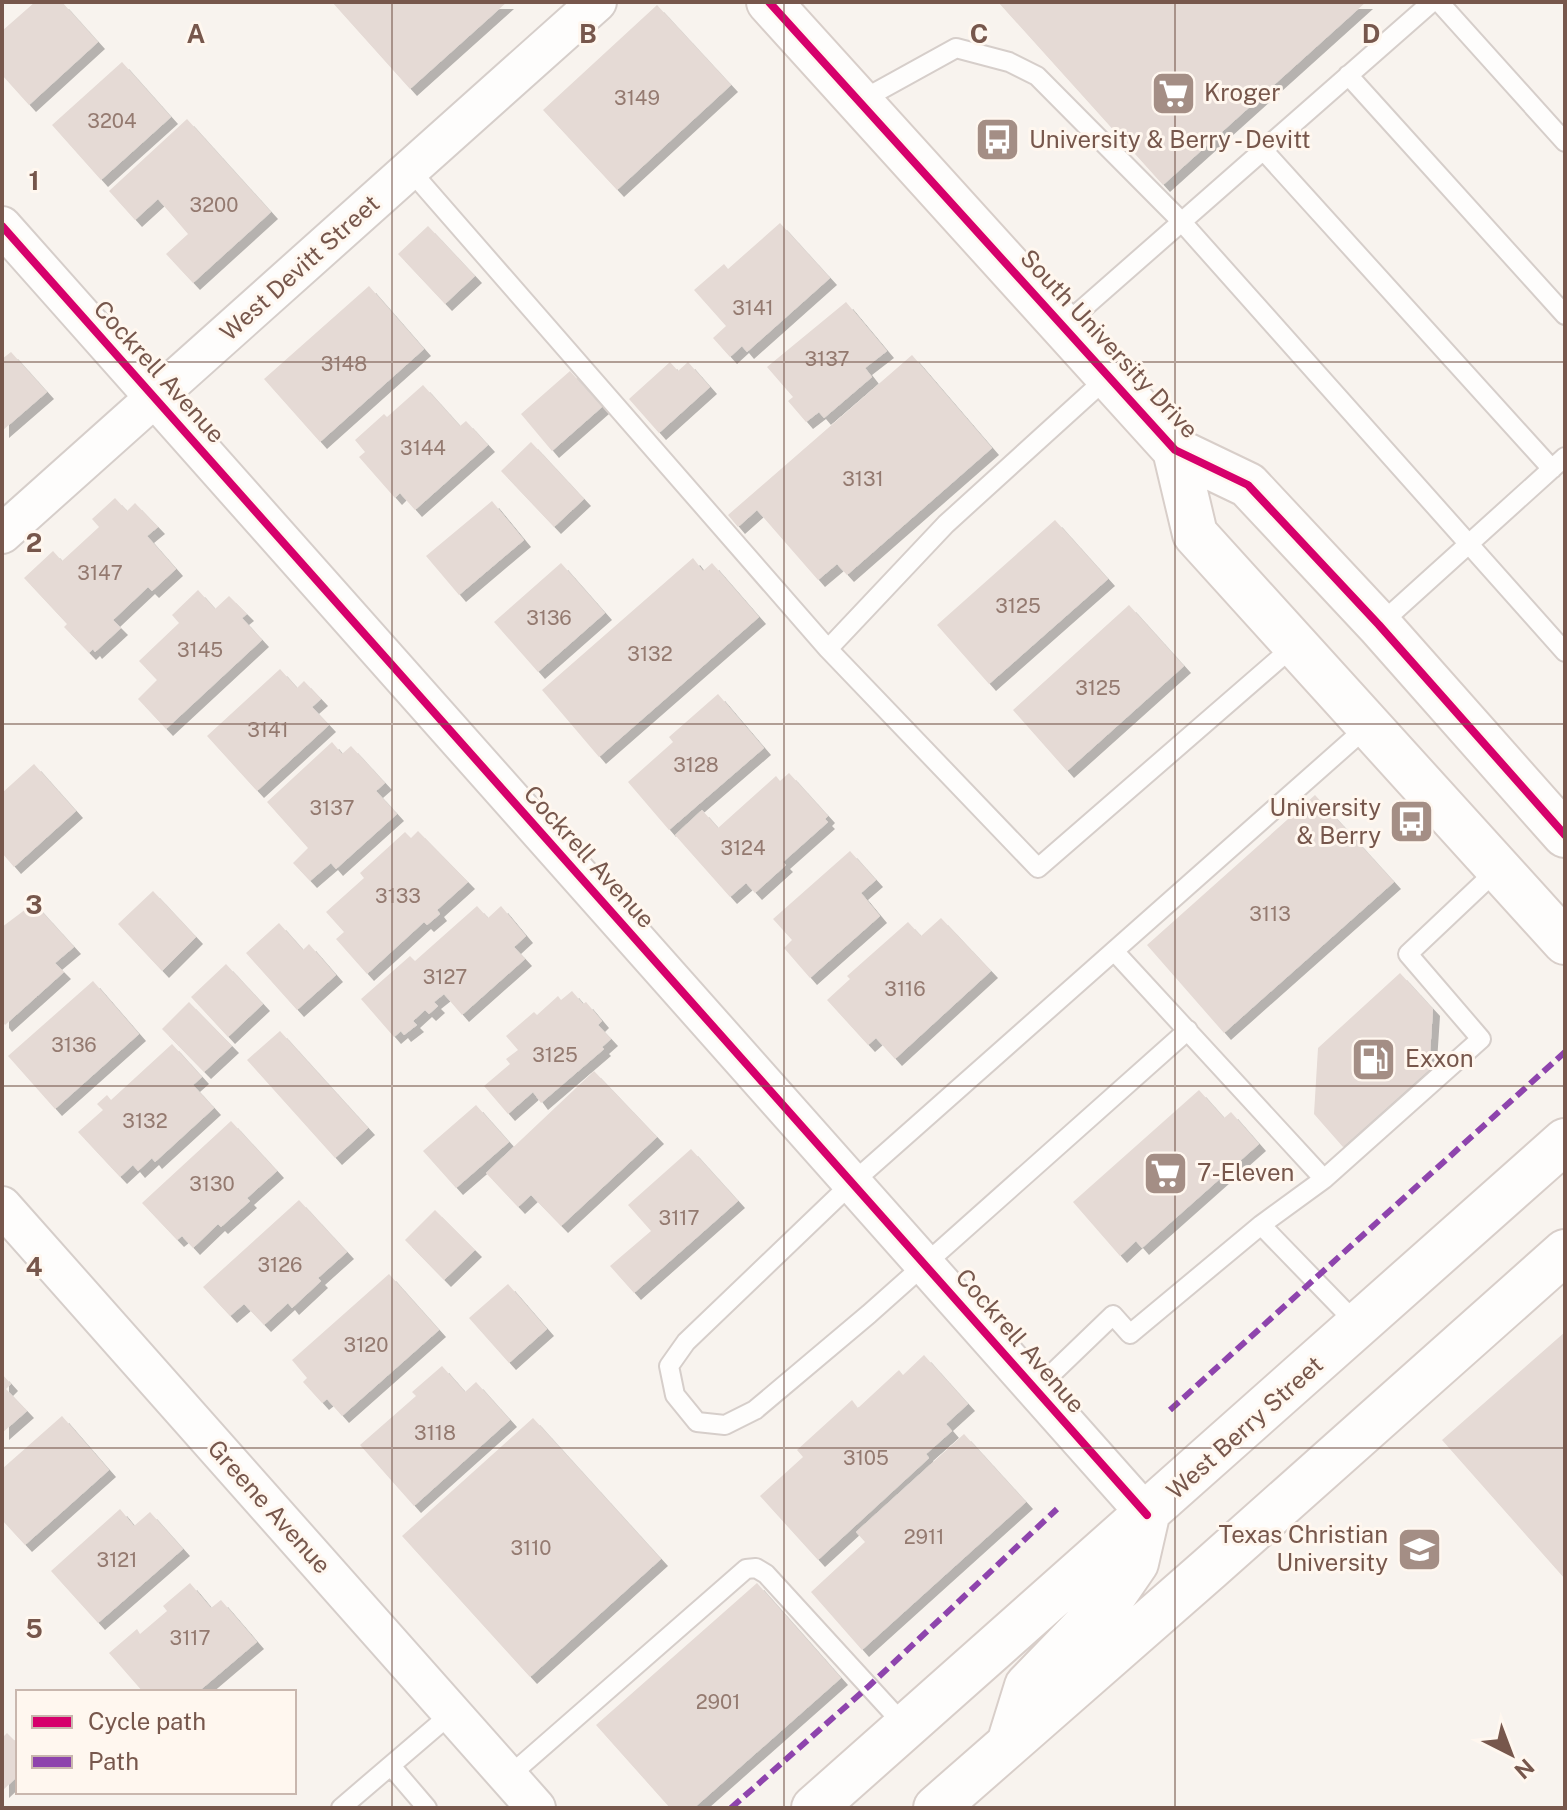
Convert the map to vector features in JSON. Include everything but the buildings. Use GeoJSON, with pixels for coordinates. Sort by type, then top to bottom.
{"type":"FeatureCollection","features":[{"type":"Feature","properties":{"kind":"main road","name":"South University Drive"},"geometry":{"type":"LineString","coordinates":[[769,2],[1175,450],[1248,485],[1379,625],[1565,835]]}},
{"type":"Feature","properties":{"kind":"main road","name":"South University Drive"},"geometry":{"type":"LineString","coordinates":[[1175,450],[1195,534],[1565,942]]}},
{"type":"Feature","properties":{"kind":"main road","name":"West Berry Street"},"geometry":{"type":"LineString","coordinates":[[814,1808],[1565,1141]]}},
{"type":"Feature","properties":{"kind":"main road"},"geometry":{"type":"LineString","coordinates":[[936,1808],[1565,1252]]}},
{"type":"Feature","properties":{"kind":"main road"},"geometry":{"type":"LineString","coordinates":[[1009,1744],[1027,1686],[1112,1598],[1136,1563],[1147,1515]]}},
{"type":"Feature","properties":{"kind":"street","name":"West Devitt Street"},"geometry":{"type":"LineString","coordinates":[[2,534],[597,2]]}},
{"type":"Feature","properties":{"kind":"street","name":"Cockrell Avenue"},"geometry":{"type":"LineString","coordinates":[[2,226],[1147,1515]]}},
{"type":"Feature","properties":{"kind":"street","name":"Greene Avenue"},"geometry":{"type":"LineString","coordinates":[[2,1206],[536,1808]]}},
{"type":"Feature","properties":{"kind":"lane"},"geometry":{"type":"LineString","coordinates":[[1063,326],[1432,2]]}},
{"type":"Feature","properties":{"kind":"lane"},"geometry":{"type":"LineString","coordinates":[[1439,2],[1565,142]]}},
{"type":"Feature","properties":{"kind":"lane"},"geometry":{"type":"LineString","coordinates":[[859,101],[956,48],[1009,62],[1037,76],[1181,221],[1565,652]]}},
{"type":"Feature","properties":{"kind":"lane"},"geometry":{"type":"LineString","coordinates":[[1348,75],[1565,315]]}},
{"type":"Feature","properties":{"kind":"lane"},"geometry":{"type":"LineString","coordinates":[[1263,150],[1558,463],[1379,625]]}},
{"type":"Feature","properties":{"kind":"lane"},"geometry":{"type":"LineString","coordinates":[[410,170],[828,649],[1038,868],[1295,645]]}},
{"type":"Feature","properties":{"kind":"lane"},"geometry":{"type":"LineString","coordinates":[[828,649],[946,524],[1109,376]]}},
{"type":"Feature","properties":{"kind":"lane"},"geometry":{"type":"LineString","coordinates":[[1188,1030],[869,1314],[755,1410],[725,1425],[697,1422],[675,1395],[669,1366],[686,1342],[852,1183],[1368,726]]}},
{"type":"Feature","properties":{"kind":"lane"},"geometry":{"type":"LineString","coordinates":[[1036,1389],[1113,1315],[1130,1334],[1261,1225],[1324,1179],[1481,1039],[1408,954],[1498,869]]}},
{"type":"Feature","properties":{"kind":"lane"},"geometry":{"type":"LineString","coordinates":[[1114,951],[1324,1179]]}},
{"type":"Feature","properties":{"kind":"lane"},"geometry":{"type":"LineString","coordinates":[[1261,1225],[1359,1326]]}},
{"type":"Feature","properties":{"kind":"lane"},"geometry":{"type":"LineString","coordinates":[[508,1777],[746,1569],[756,1568],[766,1574],[906,1727]]}},
{"type":"Feature","properties":{"kind":"lane"},"geometry":{"type":"LineString","coordinates":[[341,1808],[452,1713]]}},
{"type":"Feature","properties":{"kind":"lane"},"geometry":{"type":"LineString","coordinates":[[391,1766],[427,1808]]}},
{"type":"Feature","properties":{"kind":"marked path"},"geometry":{"type":"LineString","coordinates":[[1170,1410],[1565,1052]]}},
{"type":"Feature","properties":{"kind":"marked path"},"geometry":{"type":"LineString","coordinates":[[731,1808],[869,1686],[1057,1509]]}},
{"type":"Feature","properties":{"kind":"cycle path"},"geometry":{"type":"LineString","coordinates":[[769,2],[1175,450],[1248,485],[1379,625],[1565,835]]}},
{"type":"Feature","properties":{"kind":"cycle path"},"geometry":{"type":"LineString","coordinates":[[2,226],[1147,1515]]}},
{"type":"Feature","properties":{"kind":"place","name":"Kroger"},"geometry":{"type":"Point","coordinates":[1173,93]}},
{"type":"Feature","properties":{"kind":"place","name":"University & Berry - Devitt"},"geometry":{"type":"Point","coordinates":[998,140]}},
{"type":"Feature","properties":{"kind":"place","name":"University & Berry"},"geometry":{"type":"Point","coordinates":[1412,822]}},
{"type":"Feature","properties":{"kind":"place","name":"Exxon"},"geometry":{"type":"Point","coordinates":[1374,1059]}},
{"type":"Feature","properties":{"kind":"place","name":"7-Eleven"},"geometry":{"type":"Point","coordinates":[1166,1173]}},
{"type":"Feature","properties":{"kind":"place","name":"Texas Christian University"},"geometry":{"type":"Point","coordinates":[1419,1549]}}]}
